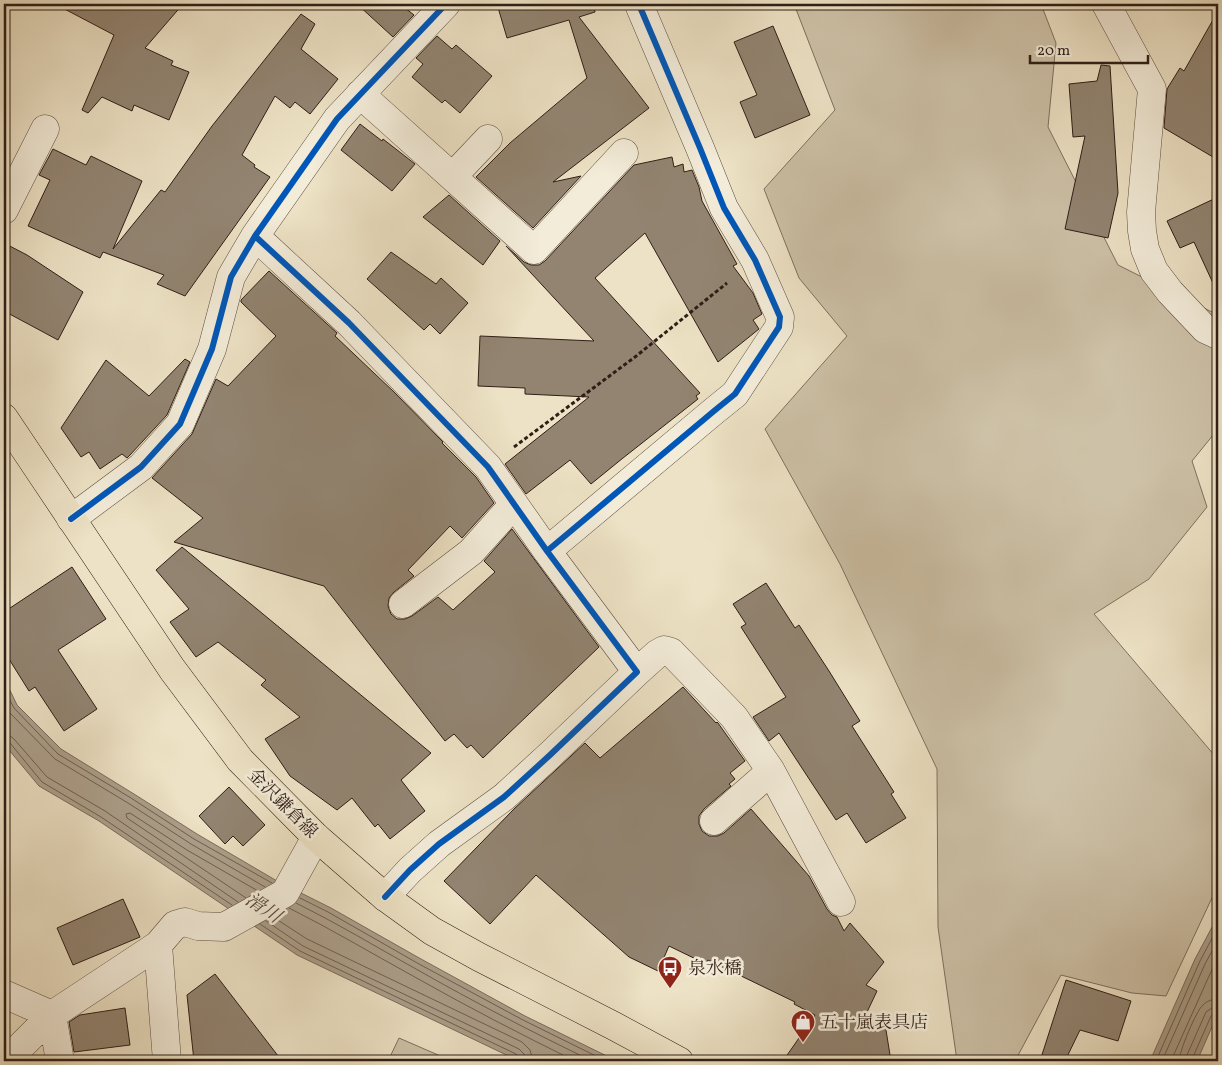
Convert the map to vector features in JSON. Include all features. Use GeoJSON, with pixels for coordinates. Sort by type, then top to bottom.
{"type":"FeatureCollection","features":[{"type":"Feature","properties":{"kind":"main road","name":"金沢鎌倉線"},"geometry":{"type":"LineString","coordinates":[[4,418],[172,670],[240,760],[316,837],[384,897],[432,931],[679,1061]]}},
{"type":"Feature","properties":{"kind":"street"},"geometry":{"type":"LineString","coordinates":[[71,519],[142,467],[180,424],[212,349],[231,277],[255,236],[337,119],[446,4]]}},
{"type":"Feature","properties":{"kind":"street"},"geometry":{"type":"LineString","coordinates":[[547,550],[735,394],[779,328],[780,316],[755,260],[724,208],[639,4]]}},
{"type":"Feature","properties":{"kind":"street"},"geometry":{"type":"LineString","coordinates":[[1106,4],[1152,89],[1141,212],[1145,249],[1154,271],[1170,292],[1205,329],[1218,336]]}},
{"type":"Feature","properties":{"kind":"street"},"geometry":{"type":"LineString","coordinates":[[360,94],[534,250],[624,153]]}},
{"type":"Feature","properties":{"kind":"street"},"geometry":{"type":"LineString","coordinates":[[4,210],[44,129]]}},
{"type":"Feature","properties":{"kind":"street"},"geometry":{"type":"LineString","coordinates":[[453,176],[488,139]]}},
{"type":"Feature","properties":{"kind":"street"},"geometry":{"type":"LineString","coordinates":[[255,236],[349,323],[488,467],[637,672]]}},
{"type":"Feature","properties":{"kind":"street"},"geometry":{"type":"LineString","coordinates":[[403,604],[471,552],[514,504]]}},
{"type":"Feature","properties":{"kind":"street"},"geometry":{"type":"LineString","coordinates":[[384,897],[439,844],[504,797],[637,672],[664,650],[671,652],[734,717],[771,771],[841,902]]}},
{"type":"Feature","properties":{"kind":"street"},"geometry":{"type":"LineString","coordinates":[[714,821],[771,771]]}},
{"type":"Feature","properties":{"kind":"street"},"geometry":{"type":"LineString","coordinates":[[6,1061],[52,1015],[158,945],[175,925],[186,922],[198,926],[224,927],[285,893],[316,837]]}},
{"type":"Feature","properties":{"kind":"street"},"geometry":{"type":"LineString","coordinates":[[158,945],[167,1061]]}},
{"type":"Feature","properties":{"kind":"street"},"geometry":{"type":"LineString","coordinates":[[4,994],[52,1015]]}},
{"type":"Feature","properties":{"kind":"street"},"geometry":{"type":"LineString","coordinates":[[52,1015],[60,1061]]}},
{"type":"Feature","properties":{"kind":"path"},"geometry":{"type":"LineString","coordinates":[[488,467],[635,357],[755,260]]}},
{"type":"Feature","properties":{"kind":"shaded area"},"geometry":{"type":"Polygon","coordinates":[[[794,4],[1041,4],[1056,43],[1048,127],[1118,265],[1218,315],[1218,429],[1192,461],[1207,507],[1149,579],[1094,614],[1215,756],[1218,766],[1218,885],[1166,996],[1132,993],[1061,975],[1015,1061],[957,1061],[938,927],[937,769],[840,564],[765,429],[847,336],[799,278],[764,189],[835,110],[794,4]]]}},
{"type":"Feature","properties":{"kind":"shaded area"},"geometry":{"type":"Polygon","coordinates":[[[399,1038],[452,1061],[388,1061],[399,1038]]]}},
{"type":"Feature","properties":{"kind":"water","name":"滑川"},"geometry":{"type":"Polygon","coordinates":[[[4,678],[17,705],[61,749],[197,834],[277,881],[331,908],[525,1016],[617,1061],[519,1061],[297,955],[99,821],[39,786],[4,744],[4,678]]]}},
{"type":"Feature","properties":{"kind":"water"},"geometry":{"type":"Polygon","coordinates":[[[1218,916],[1218,1013],[1197,1061],[1150,1061],[1195,959],[1218,916]]]}},
{"type":"Feature","properties":{"kind":"building"},"geometry":{"type":"Polygon","coordinates":[[[55,4],[183,4],[145,48],[173,61],[171,65],[189,72],[169,120],[134,105],[132,111],[102,97],[88,113],[82,110],[114,35],[55,4]]]}},
{"type":"Feature","properties":{"kind":"building"},"geometry":{"type":"Polygon","coordinates":[[[357,4],[400,4],[414,15],[393,37],[357,4]]]}},
{"type":"Feature","properties":{"kind":"building"},"geometry":{"type":"Polygon","coordinates":[[[497,4],[594,4],[595,12],[579,17],[649,108],[553,182],[581,176],[533,228],[476,177],[510,143],[587,78],[569,20],[507,38],[497,4]]]}},
{"type":"Feature","properties":{"kind":"building"},"geometry":{"type":"Polygon","coordinates":[[[1218,11],[1218,160],[1164,128],[1167,89],[1180,68],[1184,71],[1218,11]]]}},
{"type":"Feature","properties":{"kind":"building"},"geometry":{"type":"Polygon","coordinates":[[[301,14],[315,24],[301,49],[338,79],[310,114],[295,102],[290,108],[275,96],[242,155],[255,165],[254,167],[270,177],[185,296],[157,284],[164,275],[103,252],[100,258],[28,226],[50,180],[39,175],[53,149],[86,165],[91,156],[142,181],[113,249],[161,190],[165,192],[212,126],[301,14]]]}},
{"type":"Feature","properties":{"kind":"building"},"geometry":{"type":"Polygon","coordinates":[[[773,26],[810,115],[755,138],[740,102],[757,95],[734,42],[773,26]]]}},
{"type":"Feature","properties":{"kind":"building"},"geometry":{"type":"Polygon","coordinates":[[[437,36],[452,49],[456,45],[492,76],[460,113],[445,100],[442,103],[412,77],[423,64],[416,58],[437,36]]]}},
{"type":"Feature","properties":{"kind":"building"},"geometry":{"type":"Polygon","coordinates":[[[1101,65],[1110,66],[1118,193],[1108,238],[1065,229],[1085,136],[1073,137],[1069,84],[1097,81],[1101,65]]]}},
{"type":"Feature","properties":{"kind":"building"},"geometry":{"type":"Polygon","coordinates":[[[360,124],[415,164],[392,191],[341,150],[360,124]]]}},
{"type":"Feature","properties":{"kind":"building"},"geometry":{"type":"Polygon","coordinates":[[[672,157],[674,167],[683,164],[684,172],[692,170],[702,201],[737,264],[733,266],[753,293],[762,314],[753,320],[759,329],[718,362],[645,233],[595,278],[700,393],[696,396],[698,399],[591,484],[570,460],[526,494],[505,464],[589,397],[525,394],[525,388],[478,386],[480,336],[594,341],[506,246],[524,262],[531,265],[539,265],[545,261],[634,165],[672,157]]]}},
{"type":"Feature","properties":{"kind":"building"},"geometry":{"type":"Polygon","coordinates":[[[449,195],[500,241],[483,265],[423,217],[449,195]]]}},
{"type":"Feature","properties":{"kind":"building"},"geometry":{"type":"Polygon","coordinates":[[[1218,197],[1218,294],[1194,242],[1180,248],[1167,221],[1218,197]]]}},
{"type":"Feature","properties":{"kind":"building"},"geometry":{"type":"Polygon","coordinates":[[[4,243],[27,255],[83,292],[58,340],[4,311],[4,243]]]}},
{"type":"Feature","properties":{"kind":"building"},"geometry":{"type":"Polygon","coordinates":[[[391,252],[436,284],[441,278],[468,303],[440,334],[430,324],[424,330],[367,279],[391,252]]]}},
{"type":"Feature","properties":{"kind":"building"},"geometry":{"type":"Polygon","coordinates":[[[269,271],[337,333],[335,336],[443,442],[476,477],[494,503],[462,538],[450,526],[408,570],[414,576],[389,598],[388,606],[391,614],[397,619],[405,619],[438,597],[453,610],[495,572],[484,561],[512,529],[599,647],[483,758],[471,745],[467,748],[454,734],[445,741],[324,586],[174,542],[203,518],[152,478],[192,434],[216,379],[228,386],[276,336],[241,302],[269,271]]]}},
{"type":"Feature","properties":{"kind":"building"},"geometry":{"type":"Polygon","coordinates":[[[185,359],[190,362],[167,415],[127,458],[122,454],[100,469],[89,452],[81,457],[61,428],[106,360],[149,396],[185,359]]]}},
{"type":"Feature","properties":{"kind":"building"},"geometry":{"type":"Polygon","coordinates":[[[182,547],[431,753],[401,780],[425,811],[390,839],[378,824],[375,827],[352,798],[337,810],[290,776],[265,739],[300,717],[261,685],[266,680],[218,642],[196,657],[170,622],[189,609],[156,570],[182,547]]]}},
{"type":"Feature","properties":{"kind":"building"},"geometry":{"type":"Polygon","coordinates":[[[72,567],[106,619],[58,650],[97,709],[64,731],[35,687],[29,691],[4,651],[4,612],[72,567]]]}},
{"type":"Feature","properties":{"kind":"building"},"geometry":{"type":"Polygon","coordinates":[[[766,583],[795,628],[799,625],[860,721],[852,726],[894,792],[891,794],[906,818],[866,843],[847,813],[836,820],[779,733],[769,741],[753,717],[786,697],[741,627],[746,624],[733,604],[766,583]]]}},
{"type":"Feature","properties":{"kind":"building"},"geometry":{"type":"Polygon","coordinates":[[[683,687],[718,723],[745,761],[730,773],[735,779],[729,784],[731,786],[704,809],[699,816],[699,824],[702,831],[709,836],[718,836],[751,809],[809,876],[827,909],[832,915],[837,917],[844,931],[850,923],[884,962],[866,985],[877,991],[860,1027],[885,1024],[891,1061],[783,1061],[815,1015],[794,1004],[795,1002],[708,960],[706,964],[669,946],[658,971],[629,957],[536,875],[490,924],[444,881],[514,809],[585,743],[600,758],[683,687]]]}},
{"type":"Feature","properties":{"kind":"building"},"geometry":{"type":"Polygon","coordinates":[[[229,787],[265,825],[243,846],[233,836],[225,844],[199,816],[229,787]]]}},
{"type":"Feature","properties":{"kind":"building"},"geometry":{"type":"Polygon","coordinates":[[[123,899],[140,937],[73,965],[57,928],[123,899]]]}},
{"type":"Feature","properties":{"kind":"building"},"geometry":{"type":"Polygon","coordinates":[[[215,974],[282,1061],[194,1061],[187,995],[215,974]]]}},
{"type":"Feature","properties":{"kind":"building"},"geometry":{"type":"Polygon","coordinates":[[[1066,980],[1131,1001],[1118,1041],[1080,1030],[1065,1061],[1040,1061],[1066,980]]]}},
{"type":"Feature","properties":{"kind":"building"},"geometry":{"type":"Polygon","coordinates":[[[125,1008],[130,1045],[74,1052],[69,1022],[80,1015],[125,1008]]]}},
{"type":"Feature","properties":{"kind":"cycle path"},"geometry":{"type":"LineString","coordinates":[[71,519],[141,467],[180,424],[212,349],[231,277],[255,236],[337,119],[446,4]]}},
{"type":"Feature","properties":{"kind":"cycle path"},"geometry":{"type":"LineString","coordinates":[[547,551],[735,394],[779,327],[780,317],[755,260],[724,208],[639,4]]}},
{"type":"Feature","properties":{"kind":"cycle path"},"geometry":{"type":"LineString","coordinates":[[255,236],[349,323],[488,467],[547,551],[637,672],[504,797],[439,844],[410,870],[385,897]]}},
{"type":"Feature","properties":{"kind":"place","name":"泉水橋"},"geometry":{"type":"Point","coordinates":[670,989]}},
{"type":"Feature","properties":{"kind":"place","name":"五十嵐表具店"},"geometry":{"type":"Point","coordinates":[803,1043]}}]}
